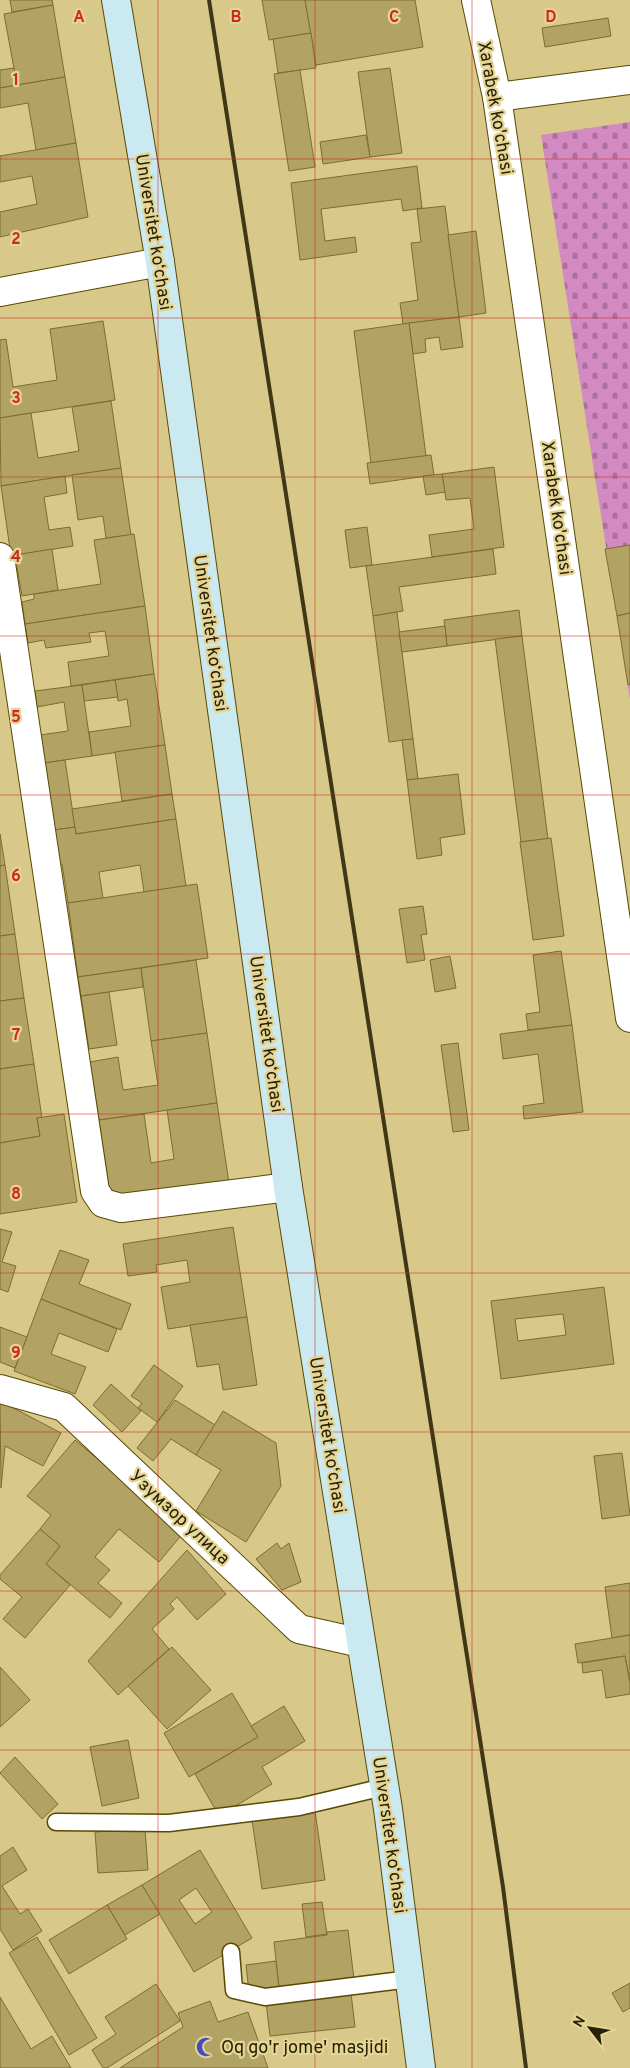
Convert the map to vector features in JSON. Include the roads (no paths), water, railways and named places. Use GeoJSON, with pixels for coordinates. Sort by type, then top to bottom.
{"type":"FeatureCollection","features":[{"type":"Feature","properties":{"kind":"main road","name":"Universitet kо‘chasi"},"geometry":{"type":"LineString","coordinates":[[116,0],[160,262],[288,1187],[384,1787],[421,2068]]}},
{"type":"Feature","properties":{"kind":"street","name":"Xarabek ko'chasi"},"geometry":{"type":"LineString","coordinates":[[476,0],[497,97],[630,1018]]}},
{"type":"Feature","properties":{"kind":"street"},"geometry":{"type":"LineString","coordinates":[[497,97],[630,80]]}},
{"type":"Feature","properties":{"kind":"street"},"geometry":{"type":"LineString","coordinates":[[0,292],[160,262]]}},
{"type":"Feature","properties":{"kind":"street"},"geometry":{"type":"LineString","coordinates":[[0,557],[95,1190],[103,1203],[122,1208],[288,1187]]}},
{"type":"Feature","properties":{"kind":"street","name":"Узумзор улица"},"geometry":{"type":"LineString","coordinates":[[0,1389],[64,1407],[299,1629],[361,1644]]}},
{"type":"Feature","properties":{"kind":"lane"},"geometry":{"type":"LineString","coordinates":[[56,1822],[169,1823],[299,1808],[384,1787]]}},
{"type":"Feature","properties":{"kind":"lane"},"geometry":{"type":"LineString","coordinates":[[231,1952],[234,1990],[265,1997],[410,1979]]}},
{"type":"Feature","properties":{"kind":"railway"},"geometry":{"type":"LineString","coordinates":[[209,0],[503,1887],[526,2068]]}},
{"type":"Feature","properties":{"kind":"place","name":"Oq go'r jome' masjidi"},"geometry":{"type":"Point","coordinates":[206,2047]}}]}
